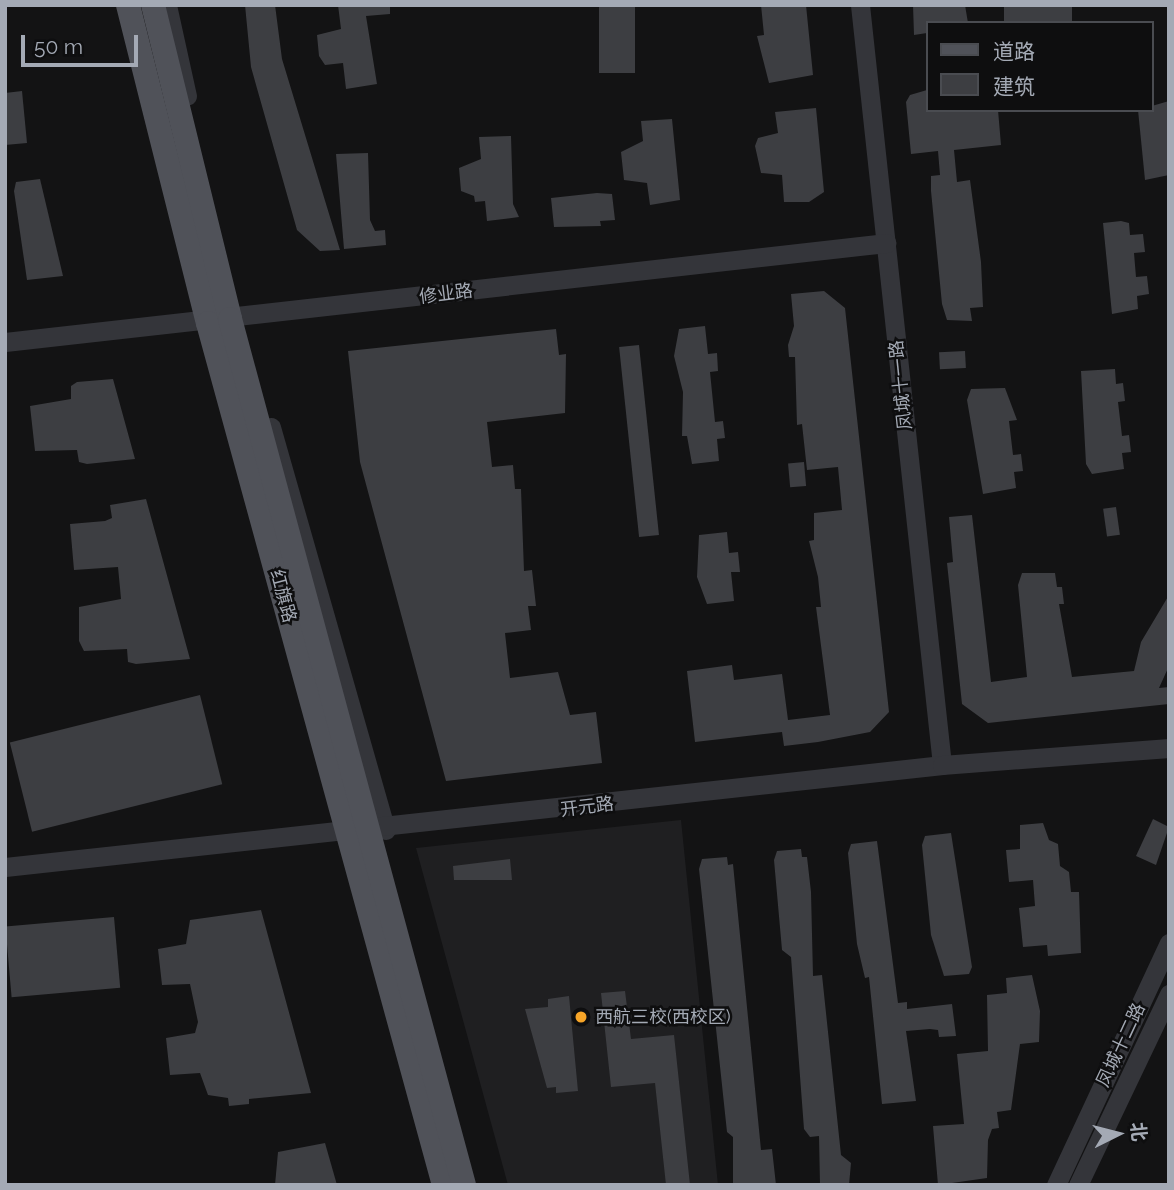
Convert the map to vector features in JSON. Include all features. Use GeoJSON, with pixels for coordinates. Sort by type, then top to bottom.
{"type":"FeatureCollection","features":[{"type":"Feature","properties":{"kind":"main road","name":"红旗路"},"geometry":{"type":"LineString","coordinates":[[128,5],[226,320],[464,1185]]}},
{"type":"Feature","properties":{"kind":"main road","name":"红旗路"},"geometry":{"type":"LineString","coordinates":[[153,5],[226,320]]}},
{"type":"Feature","properties":{"kind":"main road","name":"红旗路"},"geometry":{"type":"LineString","coordinates":[[369,832],[444,1185]]}},
{"type":"Feature","properties":{"kind":"street"},"geometry":{"type":"LineString","coordinates":[[167,5],[226,320],[369,832]]}},
{"type":"Feature","properties":{"kind":"street","name":"凤城十一路"},"geometry":{"type":"LineString","coordinates":[[860,5],[942,765]]}},
{"type":"Feature","properties":{"kind":"street","name":"修业路"},"geometry":{"type":"LineString","coordinates":[[5,342],[226,320],[886,243]]}},
{"type":"Feature","properties":{"kind":"street","name":"开元路"},"geometry":{"type":"LineString","coordinates":[[5,867],[369,832],[942,765],[1169,748]]}},
{"type":"Feature","properties":{"kind":"street","name":"凤城十二路"},"geometry":{"type":"LineString","coordinates":[[1056,1185],[1169,943]]}},
{"type":"Feature","properties":{"kind":"street","name":"凤城十二路"},"geometry":{"type":"LineString","coordinates":[[1078,1185],[1169,994]]}},
{"type":"Feature","properties":{"kind":"street"},"geometry":{"type":"LineString","coordinates":[[1095,1185],[1097,1145]]}},
{"type":"Feature","properties":{"kind":"shaded area","name":"西航三校(西校区)"},"geometry":{"type":"Polygon","coordinates":[[[681,820],[718,1185],[508,1185],[416,848],[681,820]]]}},
{"type":"Feature","properties":{"kind":"building"},"geometry":{"type":"Polygon","coordinates":[[[245,5],[275,5],[282,59],[340,250],[320,251],[297,230],[251,67],[245,5]]]}},
{"type":"Feature","properties":{"kind":"building"},"geometry":{"type":"Polygon","coordinates":[[[338,5],[390,5],[390,14],[366,16],[377,84],[346,89],[343,63],[325,65],[319,56],[317,35],[341,29],[338,5]]]}},
{"type":"Feature","properties":{"kind":"building"},"geometry":{"type":"Polygon","coordinates":[[[599,5],[635,5],[635,73],[599,73],[599,5]]]}},
{"type":"Feature","properties":{"kind":"building"},"geometry":{"type":"Polygon","coordinates":[[[761,5],[806,5],[813,75],[769,83],[757,36],[764,35],[761,5]]]}},
{"type":"Feature","properties":{"kind":"building"},"geometry":{"type":"Polygon","coordinates":[[[913,5],[965,5],[968,21],[926,21],[926,33],[914,35],[913,5]]]}},
{"type":"Feature","properties":{"kind":"building"},"geometry":{"type":"Polygon","coordinates":[[[1004,5],[1072,5],[1072,21],[1004,21],[1004,5]]]}},
{"type":"Feature","properties":{"kind":"building"},"geometry":{"type":"Polygon","coordinates":[[[926,90],[926,112],[998,112],[1001,145],[954,150],[957,182],[970,180],[981,262],[983,307],[970,308],[972,321],[947,320],[942,304],[931,191],[931,176],[940,175],[938,151],[911,154],[906,102],[910,95],[926,90]]]}},
{"type":"Feature","properties":{"kind":"building"},"geometry":{"type":"Polygon","coordinates":[[[22,91],[27,143],[5,145],[5,93],[22,91]]]}},
{"type":"Feature","properties":{"kind":"building"},"geometry":{"type":"Polygon","coordinates":[[[1169,101],[1169,175],[1145,180],[1138,112],[1153,112],[1153,106],[1169,101]]]}},
{"type":"Feature","properties":{"kind":"building"},"geometry":{"type":"Polygon","coordinates":[[[816,108],[824,192],[809,202],[784,202],[782,175],[761,173],[755,146],[758,138],[778,133],[775,112],[816,108]]]}},
{"type":"Feature","properties":{"kind":"building"},"geometry":{"type":"Polygon","coordinates":[[[672,119],[680,200],[650,205],[647,183],[624,180],[621,152],[643,141],[641,121],[672,119]]]}},
{"type":"Feature","properties":{"kind":"building"},"geometry":{"type":"Polygon","coordinates":[[[511,136],[513,204],[519,217],[487,221],[485,201],[475,202],[474,196],[461,191],[459,168],[481,159],[479,137],[511,136]]]}},
{"type":"Feature","properties":{"kind":"building"},"geometry":{"type":"Polygon","coordinates":[[[368,153],[370,220],[375,231],[385,230],[386,245],[344,249],[336,154],[368,153]]]}},
{"type":"Feature","properties":{"kind":"building"},"geometry":{"type":"Polygon","coordinates":[[[40,179],[63,276],[27,280],[14,191],[16,182],[40,179]]]}},
{"type":"Feature","properties":{"kind":"building"},"geometry":{"type":"Polygon","coordinates":[[[612,194],[615,220],[600,221],[601,226],[554,227],[551,198],[612,194]]]}},
{"type":"Feature","properties":{"kind":"building"},"geometry":{"type":"Polygon","coordinates":[[[1103,223],[1129,223],[1130,235],[1143,234],[1145,252],[1134,253],[1136,277],[1147,276],[1149,294],[1137,296],[1138,309],[1112,314],[1103,223]]]}},
{"type":"Feature","properties":{"kind":"building"},"geometry":{"type":"Polygon","coordinates":[[[824,291],[845,308],[889,712],[870,732],[818,742],[784,746],[782,732],[695,742],[687,671],[732,665],[734,680],[782,674],[788,720],[830,715],[816,607],[821,607],[818,577],[809,541],[814,540],[814,513],[842,510],[838,467],[807,470],[802,424],[797,425],[795,357],[789,357],[788,345],[794,326],[791,294],[824,291]]]}},
{"type":"Feature","properties":{"kind":"building"},"geometry":{"type":"Polygon","coordinates":[[[705,326],[708,354],[717,353],[718,371],[710,372],[715,422],[723,421],[725,438],[717,439],[719,461],[692,464],[687,436],[682,436],[683,392],[674,356],[679,329],[705,326]]]}},
{"type":"Feature","properties":{"kind":"building"},"geometry":{"type":"Polygon","coordinates":[[[556,329],[559,355],[566,354],[565,413],[487,422],[492,467],[513,465],[515,489],[521,489],[524,571],[532,570],[536,606],[528,606],[531,630],[505,633],[510,678],[558,672],[570,715],[596,712],[602,763],[446,781],[360,462],[348,351],[556,329]]]}},
{"type":"Feature","properties":{"kind":"building"},"geometry":{"type":"Polygon","coordinates":[[[639,345],[659,535],[639,537],[619,347],[639,345]]]}},
{"type":"Feature","properties":{"kind":"building"},"geometry":{"type":"Polygon","coordinates":[[[965,351],[966,368],[940,369],[939,352],[965,351]]]}},
{"type":"Feature","properties":{"kind":"building"},"geometry":{"type":"Polygon","coordinates":[[[1115,369],[1116,384],[1123,383],[1125,401],[1118,402],[1122,436],[1129,435],[1131,452],[1122,453],[1124,469],[1092,474],[1086,464],[1081,371],[1115,369]]]}},
{"type":"Feature","properties":{"kind":"building"},"geometry":{"type":"Polygon","coordinates":[[[113,379],[135,459],[87,464],[79,462],[77,450],[35,451],[30,406],[71,399],[71,386],[77,382],[113,379]]]}},
{"type":"Feature","properties":{"kind":"building"},"geometry":{"type":"Polygon","coordinates":[[[1005,388],[1017,420],[1009,421],[1013,455],[1021,454],[1023,471],[1014,472],[1016,488],[983,494],[967,400],[971,389],[1005,388]]]}},
{"type":"Feature","properties":{"kind":"building"},"geometry":{"type":"Polygon","coordinates":[[[804,462],[806,486],[790,487],[788,463],[804,462]]]}},
{"type":"Feature","properties":{"kind":"building"},"geometry":{"type":"Polygon","coordinates":[[[146,499],[190,659],[136,664],[128,662],[127,649],[84,651],[79,641],[79,607],[121,599],[118,567],[74,570],[70,524],[105,521],[112,518],[110,505],[146,499]]]}},
{"type":"Feature","properties":{"kind":"building"},"geometry":{"type":"Polygon","coordinates":[[[1116,507],[1120,535],[1107,537],[1103,509],[1116,507]]]}},
{"type":"Feature","properties":{"kind":"building"},"geometry":{"type":"Polygon","coordinates":[[[972,515],[991,682],[1027,677],[1018,585],[1022,573],[1055,573],[1057,587],[1062,587],[1064,604],[1059,604],[1072,677],[1134,671],[1141,642],[1169,595],[1169,666],[1159,688],[1169,687],[1169,704],[988,723],[962,704],[947,563],[953,562],[949,517],[972,515]]]}},
{"type":"Feature","properties":{"kind":"building"},"geometry":{"type":"Polygon","coordinates":[[[727,532],[729,553],[738,552],[740,572],[731,572],[734,601],[707,604],[697,577],[699,535],[727,532]]]}},
{"type":"Feature","properties":{"kind":"building"},"geometry":{"type":"Polygon","coordinates":[[[200,695],[222,784],[32,832],[10,742],[200,695]]]}},
{"type":"Feature","properties":{"kind":"building"},"geometry":{"type":"Polygon","coordinates":[[[1153,819],[1169,827],[1156,865],[1136,856],[1153,819]]]}},
{"type":"Feature","properties":{"kind":"building"},"geometry":{"type":"Polygon","coordinates":[[[1043,823],[1049,840],[1058,844],[1060,866],[1069,872],[1071,892],[1079,892],[1081,953],[1048,956],[1047,945],[1023,947],[1019,908],[1035,906],[1033,880],[1009,882],[1006,850],[1020,849],[1020,825],[1043,823]]]}},
{"type":"Feature","properties":{"kind":"building"},"geometry":{"type":"Polygon","coordinates":[[[951,833],[972,967],[969,974],[944,976],[931,935],[922,845],[925,836],[951,833]]]}},
{"type":"Feature","properties":{"kind":"building"},"geometry":{"type":"Polygon","coordinates":[[[877,841],[898,1003],[907,1002],[907,1009],[952,1004],[956,1036],[939,1037],[938,1030],[930,1029],[906,1031],[916,1101],[882,1104],[869,977],[865,978],[857,944],[848,853],[851,844],[877,841]]]}},
{"type":"Feature","properties":{"kind":"building"},"geometry":{"type":"Polygon","coordinates":[[[801,849],[802,857],[807,857],[811,892],[813,976],[822,975],[841,1155],[851,1163],[849,1185],[820,1185],[819,1136],[810,1137],[804,1129],[791,957],[782,950],[774,860],[777,851],[801,849]]]}},
{"type":"Feature","properties":{"kind":"building"},"geometry":{"type":"Polygon","coordinates":[[[727,857],[728,865],[733,864],[761,1150],[772,1149],[776,1185],[733,1185],[733,1137],[727,1132],[699,869],[702,859],[727,857]]]}},
{"type":"Feature","properties":{"kind":"building"},"geometry":{"type":"Polygon","coordinates":[[[510,859],[512,880],[454,880],[453,866],[510,859]]]}},
{"type":"Feature","properties":{"kind":"building"},"geometry":{"type":"Polygon","coordinates":[[[261,910],[311,1093],[249,1099],[249,1104],[229,1106],[228,1098],[208,1095],[200,1073],[170,1075],[166,1038],[195,1033],[198,1022],[190,984],[162,985],[158,949],[186,944],[190,920],[261,910]]]}},
{"type":"Feature","properties":{"kind":"building"},"geometry":{"type":"Polygon","coordinates":[[[114,917],[120,988],[12,997],[5,926],[114,917]]]}},
{"type":"Feature","properties":{"kind":"building"},"geometry":{"type":"Polygon","coordinates":[[[1032,975],[1040,1011],[1039,1042],[1020,1044],[1011,1110],[997,1112],[999,1128],[992,1129],[988,1140],[987,1178],[938,1185],[933,1126],[964,1124],[957,1054],[988,1051],[987,995],[1007,993],[1006,978],[1032,975]]]}},
{"type":"Feature","properties":{"kind":"building"},"geometry":{"type":"Polygon","coordinates":[[[625,991],[631,1039],[674,1035],[690,1185],[666,1185],[655,1083],[611,1087],[601,993],[625,991]]]}},
{"type":"Feature","properties":{"kind":"building"},"geometry":{"type":"Polygon","coordinates":[[[569,996],[578,1091],[556,1093],[556,1087],[547,1088],[525,1009],[548,1007],[548,999],[569,996]]]}},
{"type":"Feature","properties":{"kind":"building"},"geometry":{"type":"Polygon","coordinates":[[[325,1143],[337,1185],[275,1185],[278,1152],[325,1143]]]}},
{"type":"Feature","properties":{"kind":"place","name":"西航三校(西校区)"},"geometry":{"type":"Point","coordinates":[581,1017]}}]}
